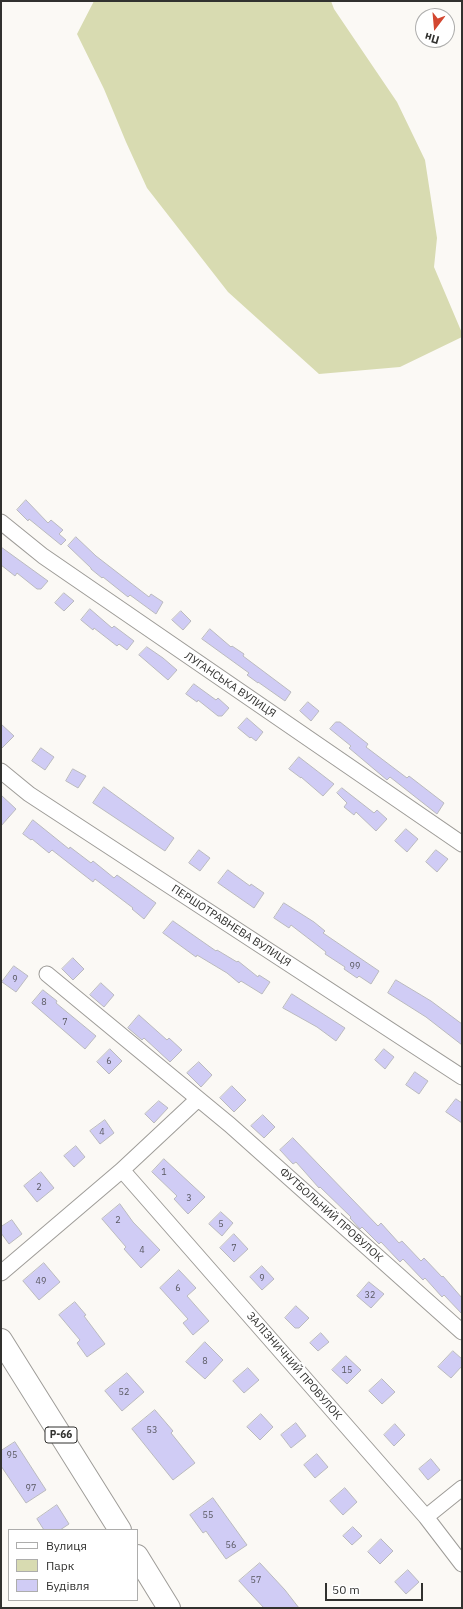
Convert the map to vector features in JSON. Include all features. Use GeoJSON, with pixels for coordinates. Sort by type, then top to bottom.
{"type":"FeatureCollection","features":[{"type":"Feature","properties":{"kind":"main road","name":"Р-66"},"geometry":{"type":"LineString","coordinates":[[1,1340],[119,1529]]}},
{"type":"Feature","properties":{"kind":"main road"},"geometry":{"type":"LineString","coordinates":[[138,1558],[169,1608]]}},
{"type":"Feature","properties":{"kind":"street","name":"ЛУГАНСЬКА ВУЛИЦЯ"},"geometry":{"type":"LineString","coordinates":[[1,522],[43,556],[462,844]]}},
{"type":"Feature","properties":{"kind":"street","name":"ПЕРШОТРАВНЕВА ВУЛИЦЯ"},"geometry":{"type":"LineString","coordinates":[[1,771],[29,794],[462,1077]]}},
{"type":"Feature","properties":{"kind":"street","name":"ФУТБОЛЬНИЙ ПРОВУЛОК"},"geometry":{"type":"LineString","coordinates":[[47,974],[230,1125],[462,1332]]}},
{"type":"Feature","properties":{"kind":"street"},"geometry":{"type":"LineString","coordinates":[[1,1274],[122,1170],[198,1099]]}},
{"type":"Feature","properties":{"kind":"street","name":"ЗАЛІЗНИЧНИЙ ПРОВУЛОК"},"geometry":{"type":"LineString","coordinates":[[122,1170],[426,1517],[462,1564]]}},
{"type":"Feature","properties":{"kind":"street"},"geometry":{"type":"LineString","coordinates":[[426,1517],[462,1488]]}},
{"type":"Feature","properties":{"kind":"green space"},"geometry":{"type":"Polygon","coordinates":[[[94,1],[331,1],[334,9],[397,102],[425,160],[437,238],[434,267],[462,333],[462,337],[400,367],[319,374],[228,292],[147,188],[104,89],[77,34],[94,1]]]}},
{"type":"Feature","properties":{"kind":"building"},"geometry":{"type":"Polygon","coordinates":[[[26,500],[48,523],[51,520],[63,530],[59,534],[66,540],[61,545],[29,519],[28,521],[17,510],[26,500]]]}},
{"type":"Feature","properties":{"kind":"building"},"geometry":{"type":"Polygon","coordinates":[[[76,537],[96,556],[149,597],[151,594],[163,602],[156,614],[130,595],[128,597],[91,569],[68,546],[76,537]]]}},
{"type":"Feature","properties":{"kind":"building"},"geometry":{"type":"Polygon","coordinates":[[[1,547],[48,581],[41,589],[37,589],[17,573],[15,576],[1,565],[1,547]]]}},
{"type":"Feature","properties":{"kind":"building"},"geometry":{"type":"Polygon","coordinates":[[[64,593],[74,601],[64,611],[55,603],[64,593]]]}},
{"type":"Feature","properties":{"kind":"building"},"geometry":{"type":"Polygon","coordinates":[[[90,609],[112,628],[114,626],[134,641],[127,650],[119,644],[117,646],[81,620],[90,609]]]}},
{"type":"Feature","properties":{"kind":"building"},"geometry":{"type":"Polygon","coordinates":[[[181,611],[191,621],[183,630],[172,620],[181,611]]]}},
{"type":"Feature","properties":{"kind":"building"},"geometry":{"type":"Polygon","coordinates":[[[210,629],[231,647],[232,646],[244,654],[243,656],[291,692],[285,701],[247,675],[249,673],[202,639],[210,629]]]}},
{"type":"Feature","properties":{"kind":"building"},"geometry":{"type":"Polygon","coordinates":[[[147,647],[177,670],[168,680],[139,655],[147,647]]]}},
{"type":"Feature","properties":{"kind":"building"},"geometry":{"type":"Polygon","coordinates":[[[194,684],[216,700],[218,698],[229,708],[222,716],[218,716],[198,700],[197,702],[186,694],[194,684]]]}},
{"type":"Feature","properties":{"kind":"building"},"geometry":{"type":"Polygon","coordinates":[[[308,702],[319,711],[311,721],[300,711],[308,702]]]}},
{"type":"Feature","properties":{"kind":"building"},"geometry":{"type":"Polygon","coordinates":[[[247,718],[263,732],[256,741],[238,728],[247,718]]]}},
{"type":"Feature","properties":{"kind":"building"},"geometry":{"type":"Polygon","coordinates":[[[336,722],[340,722],[368,744],[366,747],[407,778],[409,776],[444,803],[437,814],[390,777],[387,780],[349,748],[351,746],[330,729],[336,722]]]}},
{"type":"Feature","properties":{"kind":"building"},"geometry":{"type":"Polygon","coordinates":[[[1,724],[14,736],[1,749],[1,724]]]}},
{"type":"Feature","properties":{"kind":"building"},"geometry":{"type":"Polygon","coordinates":[[[41,748],[54,757],[45,770],[32,761],[41,748]]]}},
{"type":"Feature","properties":{"kind":"building"},"geometry":{"type":"Polygon","coordinates":[[[299,757],[334,784],[323,796],[289,769],[299,757]]]}},
{"type":"Feature","properties":{"kind":"building"},"geometry":{"type":"Polygon","coordinates":[[[73,769],[86,776],[78,788],[66,781],[73,769]]]}},
{"type":"Feature","properties":{"kind":"building"},"geometry":{"type":"Polygon","coordinates":[[[104,787],[174,838],[165,851],[93,803],[104,787]]]}},
{"type":"Feature","properties":{"kind":"building"},"geometry":{"type":"Polygon","coordinates":[[[342,788],[374,813],[377,810],[387,819],[376,831],[356,812],[354,815],[344,807],[347,803],[337,793],[342,788]]]}},
{"type":"Feature","properties":{"kind":"building"},"geometry":{"type":"Polygon","coordinates":[[[1,795],[16,809],[1,826],[1,795]]]}},
{"type":"Feature","properties":{"kind":"building"},"geometry":{"type":"Polygon","coordinates":[[[33,820],[69,849],[70,847],[91,863],[93,861],[114,878],[117,875],[156,903],[144,919],[132,909],[133,908],[95,879],[93,882],[52,850],[49,853],[32,839],[31,840],[23,834],[33,820]]]}},
{"type":"Feature","properties":{"kind":"building"},"geometry":{"type":"Polygon","coordinates":[[[406,829],[418,839],[407,852],[395,841],[406,829]]]}},
{"type":"Feature","properties":{"kind":"building"},"geometry":{"type":"Polygon","coordinates":[[[199,850],[210,858],[200,871],[189,863],[199,850]]]}},
{"type":"Feature","properties":{"kind":"building"},"geometry":{"type":"Polygon","coordinates":[[[436,850],[448,859],[437,872],[426,862],[436,850]]]}},
{"type":"Feature","properties":{"kind":"building"},"geometry":{"type":"Polygon","coordinates":[[[228,870],[250,886],[251,884],[264,893],[254,908],[218,883],[228,870]]]}},
{"type":"Feature","properties":{"kind":"building"},"geometry":{"type":"Polygon","coordinates":[[[284,903],[314,922],[325,931],[323,933],[379,971],[371,984],[359,976],[357,978],[344,969],[345,967],[325,954],[326,952],[291,925],[289,928],[274,918],[284,903]]]}},
{"type":"Feature","properties":{"kind":"building"},"geometry":{"type":"Polygon","coordinates":[[[173,921],[216,951],[217,950],[237,962],[238,961],[258,977],[259,975],[270,982],[262,994],[241,981],[239,983],[227,973],[197,955],[196,957],[163,933],[173,921]]]}},
{"type":"Feature","properties":{"kind":"building"},"geometry":{"type":"Polygon","coordinates":[[[73,958],[84,969],[73,980],[62,969],[73,958]]]}},
{"type":"Feature","properties":{"kind":"building"},"geometry":{"type":"Polygon","coordinates":[[[14,966],[28,976],[16,992],[2,982],[14,966]]]}},
{"type":"Feature","properties":{"kind":"building"},"geometry":{"type":"Polygon","coordinates":[[[396,980],[431,1001],[462,1024],[462,1045],[426,1017],[388,993],[396,980]]]}},
{"type":"Feature","properties":{"kind":"building"},"geometry":{"type":"Polygon","coordinates":[[[101,983],[114,995],[104,1007],[90,995],[101,983]]]}},
{"type":"Feature","properties":{"kind":"building"},"geometry":{"type":"Polygon","coordinates":[[[43,990],[57,1001],[56,1003],[96,1036],[85,1049],[32,1003],[43,990]]]}},
{"type":"Feature","properties":{"kind":"building"},"geometry":{"type":"Polygon","coordinates":[[[292,994],[345,1028],[336,1041],[317,1027],[283,1008],[292,994]]]}},
{"type":"Feature","properties":{"kind":"building"},"geometry":{"type":"Polygon","coordinates":[[[139,1015],[167,1040],[169,1038],[182,1050],[170,1062],[144,1038],[142,1040],[128,1028],[139,1015]]]}},
{"type":"Feature","properties":{"kind":"building"},"geometry":{"type":"Polygon","coordinates":[[[110,1049],[122,1061],[109,1074],[97,1062],[110,1049]]]}},
{"type":"Feature","properties":{"kind":"building"},"geometry":{"type":"Polygon","coordinates":[[[384,1049],[394,1057],[385,1069],[375,1060],[384,1049]]]}},
{"type":"Feature","properties":{"kind":"building"},"geometry":{"type":"Polygon","coordinates":[[[199,1062],[212,1075],[201,1087],[187,1073],[199,1062]]]}},
{"type":"Feature","properties":{"kind":"building"},"geometry":{"type":"Polygon","coordinates":[[[415,1072],[428,1081],[419,1094],[406,1085],[415,1072]]]}},
{"type":"Feature","properties":{"kind":"building"},"geometry":{"type":"Polygon","coordinates":[[[232,1086],[246,1100],[234,1112],[220,1098],[232,1086]]]}},
{"type":"Feature","properties":{"kind":"building"},"geometry":{"type":"Polygon","coordinates":[[[456,1099],[462,1103],[462,1123],[446,1112],[456,1099]]]}},
{"type":"Feature","properties":{"kind":"building"},"geometry":{"type":"Polygon","coordinates":[[[159,1101],[168,1108],[154,1123],[145,1114],[159,1101]]]}},
{"type":"Feature","properties":{"kind":"building"},"geometry":{"type":"Polygon","coordinates":[[[263,1115],[275,1127],[264,1138],[251,1126],[263,1115]]]}},
{"type":"Feature","properties":{"kind":"building"},"geometry":{"type":"Polygon","coordinates":[[[105,1120],[114,1133],[100,1144],[90,1131],[105,1120]]]}},
{"type":"Feature","properties":{"kind":"building"},"geometry":{"type":"Polygon","coordinates":[[[293,1138],[378,1226],[381,1223],[399,1243],[402,1241],[421,1261],[424,1258],[442,1277],[443,1276],[462,1298],[462,1314],[444,1295],[442,1297],[425,1278],[423,1280],[403,1259],[400,1262],[381,1242],[379,1244],[362,1227],[360,1229],[350,1218],[351,1217],[320,1187],[319,1188],[296,1162],[293,1164],[280,1150],[293,1138]]]}},
{"type":"Feature","properties":{"kind":"building"},"geometry":{"type":"Polygon","coordinates":[[[76,1146],[85,1157],[74,1167],[64,1156],[76,1146]]]}},
{"type":"Feature","properties":{"kind":"building"},"geometry":{"type":"Polygon","coordinates":[[[164,1159],[205,1197],[188,1214],[174,1199],[177,1196],[152,1172],[164,1159]]]}},
{"type":"Feature","properties":{"kind":"building"},"geometry":{"type":"Polygon","coordinates":[[[41,1172],[54,1188],[37,1202],[24,1186],[41,1172]]]}},
{"type":"Feature","properties":{"kind":"building"},"geometry":{"type":"Polygon","coordinates":[[[120,1204],[133,1222],[160,1250],[141,1268],[124,1249],[126,1247],[102,1219],[120,1204]]]}},
{"type":"Feature","properties":{"kind":"building"},"geometry":{"type":"Polygon","coordinates":[[[221,1212],[233,1223],[222,1236],[209,1224],[221,1212]]]}},
{"type":"Feature","properties":{"kind":"building"},"geometry":{"type":"Polygon","coordinates":[[[12,1220],[22,1234],[9,1244],[1,1233],[1,1227],[12,1220]]]}},
{"type":"Feature","properties":{"kind":"building"},"geometry":{"type":"Polygon","coordinates":[[[234,1234],[248,1249],[234,1262],[220,1248],[234,1234]]]}},
{"type":"Feature","properties":{"kind":"building"},"geometry":{"type":"Polygon","coordinates":[[[44,1263],[60,1282],[39,1300],[23,1281],[44,1263]]]}},
{"type":"Feature","properties":{"kind":"building"},"geometry":{"type":"Polygon","coordinates":[[[262,1266],[274,1279],[262,1290],[250,1277],[262,1266]]]}},
{"type":"Feature","properties":{"kind":"building"},"geometry":{"type":"Polygon","coordinates":[[[179,1270],[196,1288],[187,1296],[209,1321],[193,1335],[183,1323],[188,1319],[160,1288],[179,1270]]]}},
{"type":"Feature","properties":{"kind":"building"},"geometry":{"type":"Polygon","coordinates":[[[369,1282],[384,1294],[371,1308],[357,1296],[369,1282]]]}},
{"type":"Feature","properties":{"kind":"building"},"geometry":{"type":"Polygon","coordinates":[[[75,1302],[86,1315],[84,1316],[105,1344],[87,1357],[77,1343],[80,1340],[59,1315],[75,1302]]]}},
{"type":"Feature","properties":{"kind":"building"},"geometry":{"type":"Polygon","coordinates":[[[296,1306],[309,1318],[299,1328],[295,1328],[285,1318],[296,1306]]]}},
{"type":"Feature","properties":{"kind":"building"},"geometry":{"type":"Polygon","coordinates":[[[321,1333],[329,1342],[318,1351],[310,1343],[321,1333]]]}},
{"type":"Feature","properties":{"kind":"building"},"geometry":{"type":"Polygon","coordinates":[[[205,1342],[223,1360],[205,1379],[186,1362],[205,1342]]]}},
{"type":"Feature","properties":{"kind":"building"},"geometry":{"type":"Polygon","coordinates":[[[453,1351],[462,1359],[462,1366],[451,1378],[438,1367],[453,1351]]]}},
{"type":"Feature","properties":{"kind":"building"},"geometry":{"type":"Polygon","coordinates":[[[346,1356],[361,1370],[347,1384],[332,1370],[346,1356]]]}},
{"type":"Feature","properties":{"kind":"building"},"geometry":{"type":"Polygon","coordinates":[[[248,1368],[259,1380],[244,1393],[233,1381],[248,1368]]]}},
{"type":"Feature","properties":{"kind":"building"},"geometry":{"type":"Polygon","coordinates":[[[127,1373],[144,1392],[122,1411],[105,1391],[127,1373]]]}},
{"type":"Feature","properties":{"kind":"building"},"geometry":{"type":"Polygon","coordinates":[[[382,1379],[395,1392],[382,1404],[369,1391],[382,1379]]]}},
{"type":"Feature","properties":{"kind":"building"},"geometry":{"type":"Polygon","coordinates":[[[155,1410],[173,1431],[171,1433],[195,1463],[173,1480],[132,1429],[155,1410]]]}},
{"type":"Feature","properties":{"kind":"building"},"geometry":{"type":"Polygon","coordinates":[[[261,1414],[273,1427],[260,1440],[247,1427],[261,1414]]]}},
{"type":"Feature","properties":{"kind":"building"},"geometry":{"type":"Polygon","coordinates":[[[296,1423],[306,1436],[291,1448],[281,1435],[296,1423]]]}},
{"type":"Feature","properties":{"kind":"building"},"geometry":{"type":"Polygon","coordinates":[[[395,1424],[405,1435],[394,1446],[384,1435],[395,1424]]]}},
{"type":"Feature","properties":{"kind":"building"},"geometry":{"type":"Polygon","coordinates":[[[15,1442],[46,1490],[26,1503],[1,1466],[1,1451],[15,1442]]]}},
{"type":"Feature","properties":{"kind":"building"},"geometry":{"type":"Polygon","coordinates":[[[317,1454],[328,1467],[315,1478],[304,1465],[317,1454]]]}},
{"type":"Feature","properties":{"kind":"building"},"geometry":{"type":"Polygon","coordinates":[[[431,1459],[440,1470],[428,1480],[419,1469],[431,1459]]]}},
{"type":"Feature","properties":{"kind":"building"},"geometry":{"type":"Polygon","coordinates":[[[345,1488],[357,1502],[343,1515],[330,1501],[345,1488]]]}},
{"type":"Feature","properties":{"kind":"building"},"geometry":{"type":"Polygon","coordinates":[[[213,1498],[247,1545],[226,1559],[206,1531],[203,1533],[190,1515],[213,1498]]]}},
{"type":"Feature","properties":{"kind":"building"},"geometry":{"type":"Polygon","coordinates":[[[57,1505],[69,1524],[62,1529],[43,1529],[37,1519],[57,1505]]]}},
{"type":"Feature","properties":{"kind":"building"},"geometry":{"type":"Polygon","coordinates":[[[353,1527],[362,1536],[352,1545],[343,1536],[353,1527]]]}},
{"type":"Feature","properties":{"kind":"building"},"geometry":{"type":"Polygon","coordinates":[[[381,1539],[393,1551],[380,1564],[368,1552],[381,1539]]]}},
{"type":"Feature","properties":{"kind":"building"},"geometry":{"type":"Polygon","coordinates":[[[260,1563],[285,1590],[299,1608],[264,1608],[239,1581],[260,1563]]]}},
{"type":"Feature","properties":{"kind":"building"},"geometry":{"type":"Polygon","coordinates":[[[408,1570],[419,1582],[406,1594],[395,1582],[408,1570]]]}}]}
